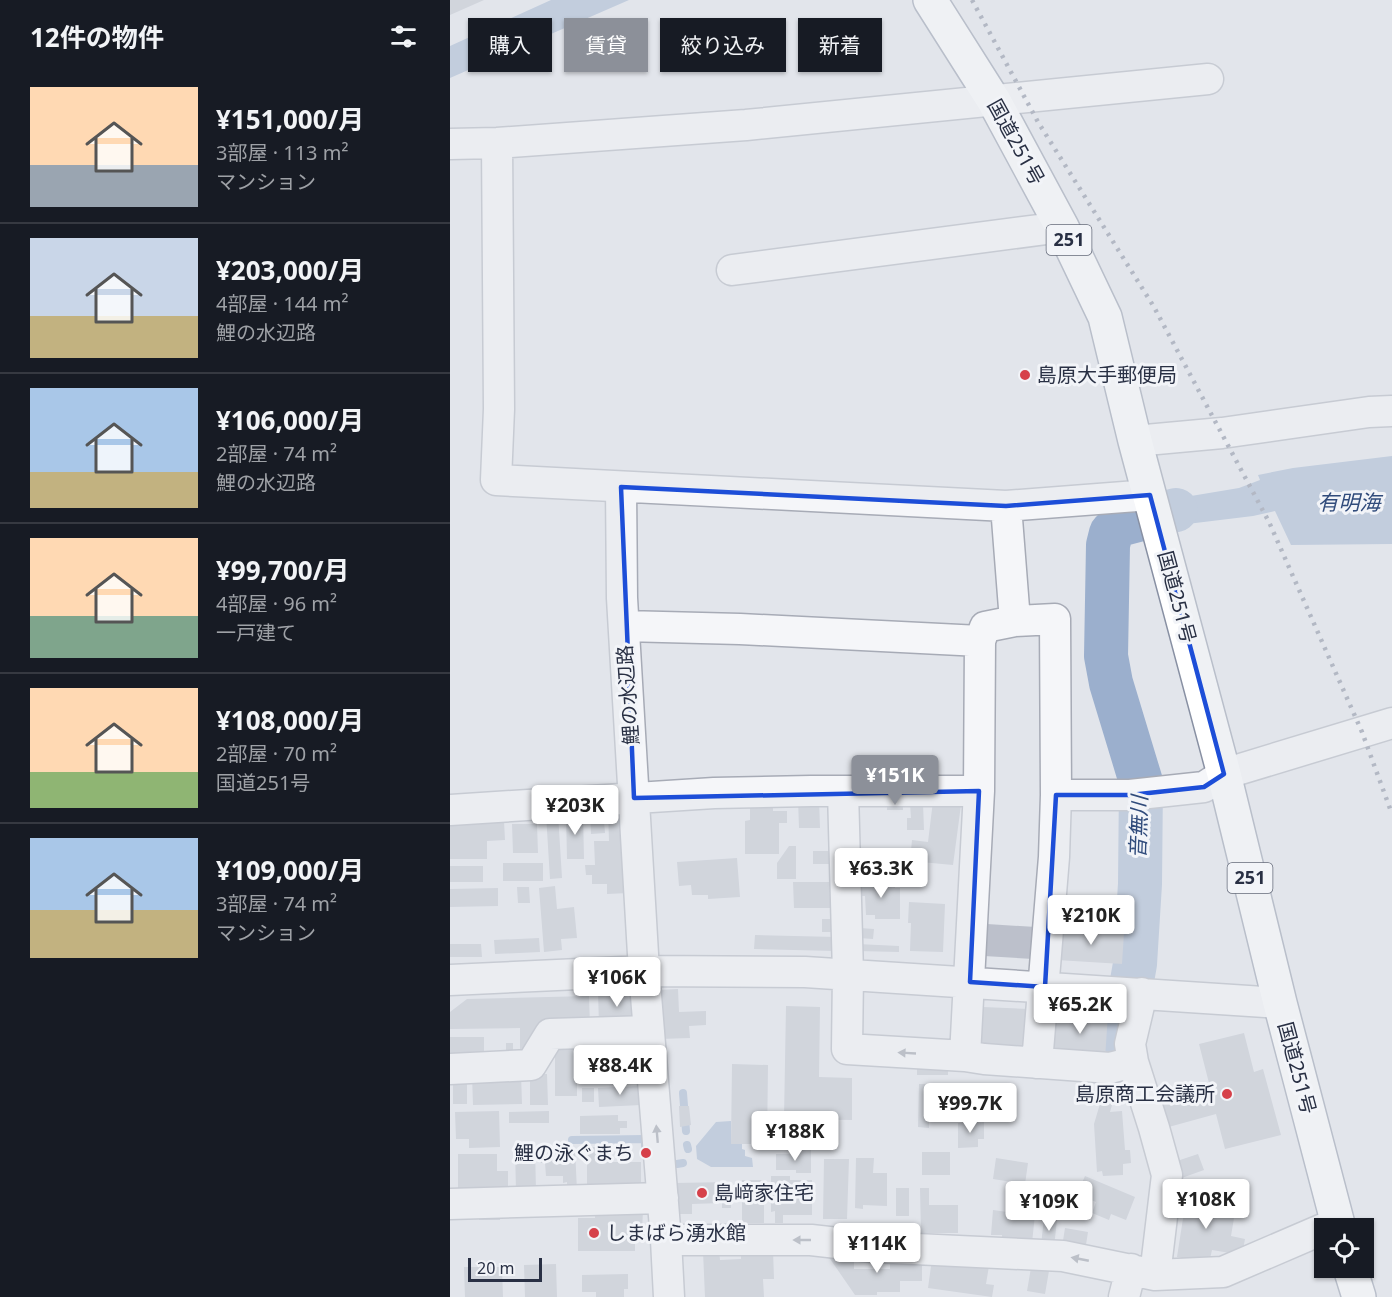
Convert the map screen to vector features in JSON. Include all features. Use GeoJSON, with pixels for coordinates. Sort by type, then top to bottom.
{"type":"FeatureCollection","features":[{"type":"Feature","properties":{"kind":"highway","name":"国道251号"},"geometry":{"type":"LineString","coordinates":[[930,0],[994,101],[1062,227],[1105,317],[1135,441],[1224,774],[1280,1004],[1336,1218]]}},
{"type":"Feature","properties":{"kind":"highway"},"geometry":{"type":"LineString","coordinates":[[1353,1278],[1359,1297]]}},
{"type":"Feature","properties":{"kind":"street"},"geometry":{"type":"LineString","coordinates":[[450,144],[497,143],[746,125],[1208,78]]}},
{"type":"Feature","properties":{"kind":"street"},"geometry":{"type":"LineString","coordinates":[[497,143],[499,409],[496,480],[1006,506],[1154,509]]}},
{"type":"Feature","properties":{"kind":"street"},"geometry":{"type":"LineString","coordinates":[[732,270],[1062,227]]}},
{"type":"Feature","properties":{"kind":"street"},"geometry":{"type":"LineString","coordinates":[[1135,441],[1222,433],[1369,412],[1392,411]]}},
{"type":"Feature","properties":{"kind":"street","name":"鯉の水辺路"},"geometry":{"type":"LineString","coordinates":[[621,487],[624,626],[644,971],[669,1297]]}},
{"type":"Feature","properties":{"kind":"street"},"geometry":{"type":"LineString","coordinates":[[1006,506],[1015,621]]}},
{"type":"Feature","properties":{"kind":"street"},"geometry":{"type":"LineString","coordinates":[[965,1056],[979,791],[980,641],[985,627],[1015,621],[1054,619],[1056,795],[1045,987],[1037,1063]]}},
{"type":"Feature","properties":{"kind":"street"},"geometry":{"type":"LineString","coordinates":[[624,626],[740,629],[980,641]]}},
{"type":"Feature","properties":{"kind":"street"},"geometry":{"type":"LineString","coordinates":[[1056,795],[1130,795],[1204,787],[1224,774],[1392,723]]}},
{"type":"Feature","properties":{"kind":"street"},"geometry":{"type":"LineString","coordinates":[[843,791],[848,974],[847,1049],[1037,1063],[1121,1065]]}},
{"type":"Feature","properties":{"kind":"street"},"geometry":{"type":"LineString","coordinates":[[450,810],[714,793],[979,791]]}},
{"type":"Feature","properties":{"kind":"street"},"geometry":{"type":"LineString","coordinates":[[450,980],[644,971],[848,974],[1280,1004]]}},
{"type":"Feature","properties":{"kind":"street"},"geometry":{"type":"LineString","coordinates":[[1121,1065],[1131,1044],[1127,993]]}},
{"type":"Feature","properties":{"kind":"street"},"geometry":{"type":"LineString","coordinates":[[450,1069],[531,1065],[550,1034],[649,1031]]}},
{"type":"Feature","properties":{"kind":"street"},"geometry":{"type":"LineString","coordinates":[[1121,1065],[1154,1128],[1167,1175],[1140,1278]]}},
{"type":"Feature","properties":{"kind":"street"},"geometry":{"type":"LineString","coordinates":[[450,1204],[663,1198]]}},
{"type":"Feature","properties":{"kind":"street"},"geometry":{"type":"LineString","coordinates":[[666,1240],[811,1239],[873,1247],[1063,1256],[1140,1278],[1223,1272],[1314,1236]]}},
{"type":"Feature","properties":{"kind":"highlighted area"},"geometry":{"type":"Polygon","coordinates":[[[621,487],[1006,506],[1150,495],[1224,774],[1204,787],[1130,795],[1056,795],[1045,987],[970,982],[979,791],[634,798],[621,487]]]}},
{"type":"Feature","properties":{"kind":"water"},"geometry":{"type":"Polygon","coordinates":[[[551,0],[629,0],[588,18],[564,18],[564,28],[552,34],[552,18],[511,18],[551,0]]]}},
{"type":"Feature","properties":{"kind":"water"},"geometry":{"type":"Polygon","coordinates":[[[468,38],[468,70],[450,78],[450,46],[468,38]]]}},
{"type":"Feature","properties":{"kind":"water","name":"有明海"},"geometry":{"type":"Polygon","coordinates":[[[1392,456],[1392,544],[1291,545],[1275,511],[1179,525],[1173,499],[1239,488],[1260,480],[1258,475],[1293,468],[1392,456]]]}},
{"type":"Feature","properties":{"kind":"water"},"geometry":{"type":"Polygon","coordinates":[[[731,1121],[731,1143],[742,1144],[745,1156],[752,1158],[753,1167],[711,1167],[697,1159],[696,1146],[716,1122],[731,1121]]]}},
{"type":"Feature","properties":{"kind":"building"},"geometry":{"type":"Polygon","coordinates":[[[450,0],[484,0],[450,15],[450,0]]]}},
{"type":"Feature","properties":{"kind":"building"},"geometry":{"type":"Polygon","coordinates":[[[798,799],[819,799],[820,828],[799,828],[798,799]]]}},
{"type":"Feature","properties":{"kind":"building"},"geometry":{"type":"Polygon","coordinates":[[[887,801],[903,801],[903,810],[887,810],[887,801]]]}},
{"type":"Feature","properties":{"kind":"building"},"geometry":{"type":"Polygon","coordinates":[[[933,801],[961,805],[953,865],[910,861],[912,840],[928,842],[933,801]]]}},
{"type":"Feature","properties":{"kind":"building"},"geometry":{"type":"Polygon","coordinates":[[[910,803],[923,803],[924,830],[907,830],[907,818],[911,818],[910,803]]]}},
{"type":"Feature","properties":{"kind":"building"},"geometry":{"type":"Polygon","coordinates":[[[773,805],[773,811],[787,811],[787,823],[779,823],[779,854],[745,854],[745,821],[750,820],[750,806],[773,805]]]}},
{"type":"Feature","properties":{"kind":"building"},"geometry":{"type":"Polygon","coordinates":[[[626,809],[628,893],[607,894],[607,884],[592,884],[592,875],[586,875],[585,865],[595,865],[594,841],[609,841],[608,810],[626,809]]]}},
{"type":"Feature","properties":{"kind":"building"},"geometry":{"type":"Polygon","coordinates":[[[590,810],[603,810],[605,833],[591,834],[590,810]]]}},
{"type":"Feature","properties":{"kind":"building"},"geometry":{"type":"Polygon","coordinates":[[[566,813],[583,813],[584,859],[567,859],[566,813]]]}},
{"type":"Feature","properties":{"kind":"building"},"geometry":{"type":"Polygon","coordinates":[[[546,814],[558,814],[562,878],[550,879],[546,814]]]}},
{"type":"Feature","properties":{"kind":"building"},"geometry":{"type":"Polygon","coordinates":[[[450,821],[504,821],[505,840],[487,841],[487,859],[450,859],[450,821]]]}},
{"type":"Feature","properties":{"kind":"building"},"geometry":{"type":"Polygon","coordinates":[[[512,824],[537,824],[538,853],[513,853],[512,824]]]}},
{"type":"Feature","properties":{"kind":"building"},"geometry":{"type":"Polygon","coordinates":[[[789,846],[796,846],[796,879],[777,879],[777,863],[789,846]]]}},
{"type":"Feature","properties":{"kind":"building"},"geometry":{"type":"Polygon","coordinates":[[[813,851],[832,851],[832,864],[813,864],[813,851]]]}},
{"type":"Feature","properties":{"kind":"building"},"geometry":{"type":"Polygon","coordinates":[[[855,853],[901,853],[901,871],[855,872],[855,853]]]}},
{"type":"Feature","properties":{"kind":"building"},"geometry":{"type":"Polygon","coordinates":[[[737,858],[740,897],[708,899],[708,895],[692,895],[691,885],[679,886],[677,862],[737,858]]]}},
{"type":"Feature","properties":{"kind":"building"},"geometry":{"type":"Polygon","coordinates":[[[503,863],[543,863],[543,881],[503,881],[503,863]]]}},
{"type":"Feature","properties":{"kind":"building"},"geometry":{"type":"Polygon","coordinates":[[[450,866],[483,866],[483,882],[450,882],[450,866]]]}},
{"type":"Feature","properties":{"kind":"building"},"geometry":{"type":"Polygon","coordinates":[[[859,880],[895,880],[895,888],[900,888],[900,919],[875,919],[875,915],[866,915],[865,896],[859,896],[859,880]]]}},
{"type":"Feature","properties":{"kind":"building"},"geometry":{"type":"Polygon","coordinates":[[[793,882],[834,882],[835,908],[794,908],[793,882]]]}},
{"type":"Feature","properties":{"kind":"building"},"geometry":{"type":"Polygon","coordinates":[[[555,886],[557,909],[574,907],[577,938],[561,939],[562,950],[544,952],[539,888],[555,886]]]}},
{"type":"Feature","properties":{"kind":"building"},"geometry":{"type":"Polygon","coordinates":[[[517,887],[529,887],[530,903],[518,903],[517,887]]]}},
{"type":"Feature","properties":{"kind":"building"},"geometry":{"type":"Polygon","coordinates":[[[498,888],[498,906],[450,907],[450,889],[498,888]]]}},
{"type":"Feature","properties":{"kind":"building"},"geometry":{"type":"Polygon","coordinates":[[[909,902],[945,904],[943,952],[910,951],[909,902]]]}},
{"type":"Feature","properties":{"kind":"building"},"geometry":{"type":"Polygon","coordinates":[[[822,919],[835,919],[835,932],[822,932],[822,919]]]}},
{"type":"Feature","properties":{"kind":"building"},"geometry":{"type":"Polygon","coordinates":[[[987,924],[1036,927],[1033,959],[984,956],[987,924]]]}},
{"type":"Feature","properties":{"kind":"building"},"geometry":{"type":"Polygon","coordinates":[[[860,928],[874,929],[873,939],[859,938],[860,928]]]}},
{"type":"Feature","properties":{"kind":"building"},"geometry":{"type":"Polygon","coordinates":[[[1059,929],[1124,933],[1122,964],[1057,960],[1059,929]]]}},
{"type":"Feature","properties":{"kind":"building"},"geometry":{"type":"Polygon","coordinates":[[[755,935],[837,937],[836,951],[754,949],[755,935]]]}},
{"type":"Feature","properties":{"kind":"building"},"geometry":{"type":"Polygon","coordinates":[[[539,938],[540,952],[495,954],[494,940],[539,938]]]}},
{"type":"Feature","properties":{"kind":"building"},"geometry":{"type":"Polygon","coordinates":[[[450,944],[481,944],[482,957],[450,957],[450,944]]]}},
{"type":"Feature","properties":{"kind":"building"},"geometry":{"type":"Polygon","coordinates":[[[857,944],[899,946],[899,952],[857,951],[857,944]]]}},
{"type":"Feature","properties":{"kind":"building"},"geometry":{"type":"Polygon","coordinates":[[[678,989],[679,1012],[706,1011],[706,1025],[689,1026],[690,1038],[659,1039],[658,990],[678,989]]]}},
{"type":"Feature","properties":{"kind":"building"},"geometry":{"type":"Polygon","coordinates":[[[632,990],[639,1025],[599,1026],[598,991],[632,990]]]}},
{"type":"Feature","properties":{"kind":"building"},"geometry":{"type":"Polygon","coordinates":[[[589,996],[590,1026],[532,1048],[520,1049],[520,1028],[450,1029],[450,1012],[467,999],[589,996]]]}},
{"type":"Feature","properties":{"kind":"building"},"geometry":{"type":"Polygon","coordinates":[[[786,1006],[820,1007],[819,1077],[852,1078],[852,1120],[784,1119],[786,1006]]]}},
{"type":"Feature","properties":{"kind":"building"},"geometry":{"type":"Polygon","coordinates":[[[983,1007],[1029,1009],[1027,1052],[981,1050],[983,1007]]]}},
{"type":"Feature","properties":{"kind":"building"},"geometry":{"type":"Polygon","coordinates":[[[1055,1011],[1108,1014],[1105,1059],[1053,1056],[1055,1011]]]}},
{"type":"Feature","properties":{"kind":"building","name":"島原商工会議所"},"geometry":{"type":"Polygon","coordinates":[[[1244,1033],[1254,1072],[1263,1069],[1281,1135],[1225,1149],[1216,1114],[1165,1128],[1158,1101],[1210,1087],[1199,1044],[1244,1033]]]}},
{"type":"Feature","properties":{"kind":"building"},"geometry":{"type":"Polygon","coordinates":[[[450,1037],[484,1037],[484,1052],[450,1059],[450,1037]]]}},
{"type":"Feature","properties":{"kind":"building"},"geometry":{"type":"Polygon","coordinates":[[[555,1041],[601,1041],[601,1065],[577,1065],[577,1096],[555,1096],[555,1041]]]}},
{"type":"Feature","properties":{"kind":"building"},"geometry":{"type":"Polygon","coordinates":[[[506,1043],[513,1043],[513,1058],[506,1059],[506,1043]]]}},
{"type":"Feature","properties":{"kind":"building"},"geometry":{"type":"Polygon","coordinates":[[[637,1050],[637,1080],[612,1080],[611,1051],[637,1050]]]}},
{"type":"Feature","properties":{"kind":"building"},"geometry":{"type":"Polygon","coordinates":[[[917,1063],[948,1063],[948,1075],[917,1075],[917,1063]]]}},
{"type":"Feature","properties":{"kind":"building"},"geometry":{"type":"Polygon","coordinates":[[[732,1064],[768,1065],[767,1144],[731,1144],[732,1064]]]}},
{"type":"Feature","properties":{"kind":"building"},"geometry":{"type":"Polygon","coordinates":[[[521,1074],[522,1104],[473,1105],[472,1075],[521,1074]]]}},
{"type":"Feature","properties":{"kind":"building"},"geometry":{"type":"Polygon","coordinates":[[[530,1074],[547,1074],[548,1105],[530,1105],[530,1074]]]}},
{"type":"Feature","properties":{"kind":"building"},"geometry":{"type":"Polygon","coordinates":[[[453,1076],[467,1076],[467,1104],[453,1104],[453,1076]]]}},
{"type":"Feature","properties":{"kind":"building"},"geometry":{"type":"Polygon","coordinates":[[[919,1084],[971,1084],[971,1115],[949,1114],[949,1119],[929,1119],[929,1128],[918,1127],[919,1084]]]}},
{"type":"Feature","properties":{"kind":"building"},"geometry":{"type":"Polygon","coordinates":[[[641,1086],[641,1105],[599,1107],[598,1088],[641,1086]]]}},
{"type":"Feature","properties":{"kind":"building"},"geometry":{"type":"Polygon","coordinates":[[[1105,1087],[1116,1091],[1110,1112],[1122,1111],[1125,1150],[1130,1150],[1131,1163],[1123,1164],[1123,1175],[1103,1176],[1102,1171],[1097,1172],[1094,1124],[1105,1087]]]}},
{"type":"Feature","properties":{"kind":"building"},"geometry":{"type":"Polygon","coordinates":[[[582,1088],[594,1088],[594,1102],[582,1102],[582,1088]]]}},
{"type":"Feature","properties":{"kind":"building"},"geometry":{"type":"Polygon","coordinates":[[[679,1106],[689,1106],[691,1125],[680,1127],[679,1106]]]}},
{"type":"Feature","properties":{"kind":"building"},"geometry":{"type":"Polygon","coordinates":[[[499,1111],[500,1147],[469,1148],[469,1139],[456,1139],[455,1112],[499,1111]]]}},
{"type":"Feature","properties":{"kind":"building"},"geometry":{"type":"Polygon","coordinates":[[[549,1111],[549,1123],[509,1123],[509,1112],[549,1111]]]}},
{"type":"Feature","properties":{"kind":"building"},"geometry":{"type":"Polygon","coordinates":[[[618,1115],[618,1121],[627,1121],[627,1128],[620,1128],[620,1134],[580,1134],[580,1116],[618,1115]]]}},
{"type":"Feature","properties":{"kind":"building"},"geometry":{"type":"Polygon","coordinates":[[[984,1122],[984,1139],[978,1139],[978,1147],[958,1148],[958,1123],[984,1122]]]}},
{"type":"Feature","properties":{"kind":"building"},"geometry":{"type":"Polygon","coordinates":[[[587,1147],[603,1147],[603,1162],[641,1162],[641,1189],[587,1190],[587,1147]]]}},
{"type":"Feature","properties":{"kind":"building"},"geometry":{"type":"Polygon","coordinates":[[[535,1148],[536,1191],[516,1191],[515,1149],[535,1148]]]}},
{"type":"Feature","properties":{"kind":"building"},"geometry":{"type":"Polygon","coordinates":[[[575,1149],[577,1191],[567,1191],[567,1182],[563,1183],[563,1176],[546,1176],[545,1163],[541,1163],[540,1150],[575,1149]]]}},
{"type":"Feature","properties":{"kind":"building"},"geometry":{"type":"Polygon","coordinates":[[[793,1150],[811,1150],[811,1173],[776,1170],[776,1154],[793,1154],[793,1150]]]}},
{"type":"Feature","properties":{"kind":"building"},"geometry":{"type":"Polygon","coordinates":[[[922,1152],[950,1152],[950,1175],[922,1175],[922,1152]]]}},
{"type":"Feature","properties":{"kind":"building"},"geometry":{"type":"Polygon","coordinates":[[[458,1154],[497,1154],[497,1171],[508,1171],[508,1194],[458,1194],[458,1154]]]}},
{"type":"Feature","properties":{"kind":"building"},"geometry":{"type":"Polygon","coordinates":[[[1198,1154],[1204,1170],[1176,1180],[1171,1163],[1198,1154]]]}},
{"type":"Feature","properties":{"kind":"building"},"geometry":{"type":"Polygon","coordinates":[[[856,1158],[874,1158],[873,1173],[887,1173],[887,1206],[863,1205],[863,1209],[855,1208],[856,1158]]]}},
{"type":"Feature","properties":{"kind":"building"},"geometry":{"type":"Polygon","coordinates":[[[996,1158],[1028,1163],[1025,1184],[993,1179],[996,1158]]]}},
{"type":"Feature","properties":{"kind":"building"},"geometry":{"type":"Polygon","coordinates":[[[824,1159],[849,1159],[847,1219],[823,1219],[824,1159]]]}},
{"type":"Feature","properties":{"kind":"building"},"geometry":{"type":"Polygon","coordinates":[[[771,1176],[790,1176],[790,1180],[812,1180],[812,1215],[783,1215],[783,1223],[775,1223],[775,1211],[771,1212],[771,1176]]]}},
{"type":"Feature","properties":{"kind":"building"},"geometry":{"type":"Polygon","coordinates":[[[1085,1176],[1135,1197],[1126,1220],[1111,1214],[1109,1220],[1092,1213],[1096,1202],[1077,1194],[1085,1176]]]}},
{"type":"Feature","properties":{"kind":"building"},"geometry":{"type":"Polygon","coordinates":[[[742,1180],[764,1180],[764,1223],[742,1223],[742,1180]]]}},
{"type":"Feature","properties":{"kind":"building","name":"島﨑家住宅"},"geometry":{"type":"Polygon","coordinates":[[[731,1182],[731,1208],[722,1208],[722,1203],[692,1204],[692,1214],[674,1214],[674,1183],[731,1182]]]}},
{"type":"Feature","properties":{"kind":"building"},"geometry":{"type":"Polygon","coordinates":[[[896,1188],[909,1188],[909,1216],[896,1216],[896,1188]]]}},
{"type":"Feature","properties":{"kind":"building"},"geometry":{"type":"Polygon","coordinates":[[[920,1188],[929,1188],[929,1205],[958,1205],[958,1233],[921,1233],[920,1188]]]}},
{"type":"Feature","properties":{"kind":"building"},"geometry":{"type":"Polygon","coordinates":[[[1009,1191],[1025,1193],[1023,1213],[1035,1214],[1032,1243],[1002,1240],[1002,1235],[991,1235],[993,1210],[1007,1212],[1009,1191]]]}},
{"type":"Feature","properties":{"kind":"building"},"geometry":{"type":"Polygon","coordinates":[[[1187,1193],[1221,1199],[1218,1216],[1234,1218],[1231,1236],[1245,1239],[1242,1255],[1212,1250],[1209,1263],[1177,1257],[1187,1193]]]}},
{"type":"Feature","properties":{"kind":"building"},"geometry":{"type":"Polygon","coordinates":[[[643,1210],[642,1231],[635,1231],[635,1251],[578,1251],[578,1218],[595,1218],[595,1213],[643,1210]]]}},
{"type":"Feature","properties":{"kind":"building"},"geometry":{"type":"Polygon","coordinates":[[[479,1214],[500,1214],[500,1220],[479,1220],[479,1214]]]}},
{"type":"Feature","properties":{"kind":"building"},"geometry":{"type":"Polygon","coordinates":[[[1044,1218],[1057,1220],[1054,1247],[1041,1245],[1044,1218]]]}},
{"type":"Feature","properties":{"kind":"building"},"geometry":{"type":"Polygon","coordinates":[[[1065,1228],[1088,1232],[1085,1251],[1062,1247],[1065,1228]]]}},
{"type":"Feature","properties":{"kind":"building"},"geometry":{"type":"Polygon","coordinates":[[[719,1250],[720,1260],[741,1259],[741,1250],[773,1250],[774,1279],[763,1279],[764,1297],[705,1297],[703,1251],[719,1250]]]}},
{"type":"Feature","properties":{"kind":"building"},"geometry":{"type":"Polygon","coordinates":[[[826,1253],[854,1253],[854,1269],[890,1269],[890,1257],[922,1257],[922,1281],[900,1281],[900,1292],[855,1295],[826,1253]]]}},
{"type":"Feature","properties":{"kind":"building"},"geometry":{"type":"Polygon","coordinates":[[[932,1259],[989,1266],[986,1284],[994,1285],[992,1297],[928,1288],[932,1259]]]}},
{"type":"Feature","properties":{"kind":"building"},"geometry":{"type":"Polygon","coordinates":[[[1032,1262],[1050,1265],[1045,1294],[1027,1291],[1032,1262]]]}},
{"type":"Feature","properties":{"kind":"building"},"geometry":{"type":"Polygon","coordinates":[[[556,1264],[557,1297],[525,1297],[524,1265],[556,1264]]]}},
{"type":"Feature","properties":{"kind":"building"},"geometry":{"type":"Polygon","coordinates":[[[464,1267],[502,1267],[503,1297],[465,1297],[464,1267]]]}},
{"type":"Feature","properties":{"kind":"building"},"geometry":{"type":"Polygon","coordinates":[[[628,1274],[628,1289],[624,1289],[624,1297],[596,1297],[596,1292],[582,1292],[582,1275],[628,1274]]]}},
{"type":"Feature","properties":{"kind":"waterway","name":"音無川"},"geometry":{"type":"LineString","coordinates":[[1122,1037],[1135,964],[1140,884],[1141,782],[1111,683],[1106,656],[1108,545],[1111,533],[1119,525],[1176,510]]}},
{"type":"Feature","properties":{"kind":"waterway"},"geometry":{"type":"LineString","coordinates":[[683,1093],[686,1131]]}},
{"type":"Feature","properties":{"kind":"waterway"},"geometry":{"type":"LineString","coordinates":[[572,1140],[645,1139],[645,1146]]}},
{"type":"Feature","properties":{"kind":"waterway"},"geometry":{"type":"LineString","coordinates":[[687,1145],[688,1149]]}},
{"type":"Feature","properties":{"kind":"waterway"},"geometry":{"type":"LineString","coordinates":[[677,1164],[683,1163]]}},
{"type":"Feature","properties":{"kind":"railway"},"geometry":{"type":"LineString","coordinates":[[972,0],[1038,122],[1154,307],[1269,522],[1362,732],[1392,814]]}},
{"type":"Feature","properties":{"kind":"place","name":"島原大手郵便局"},"geometry":{"type":"Point","coordinates":[1025,375]}},
{"type":"Feature","properties":{"kind":"place","name":"島原商工会議所"},"geometry":{"type":"Point","coordinates":[1227,1094]}},
{"type":"Feature","properties":{"kind":"place","name":"鯉の泳ぐまち"},"geometry":{"type":"Point","coordinates":[646,1153]}},
{"type":"Feature","properties":{"kind":"place","name":"島﨑家住宅"},"geometry":{"type":"Point","coordinates":[702,1193]}},
{"type":"Feature","properties":{"kind":"place","name":"しまばら湧水館"},"geometry":{"type":"Point","coordinates":[594,1233]}}]}
